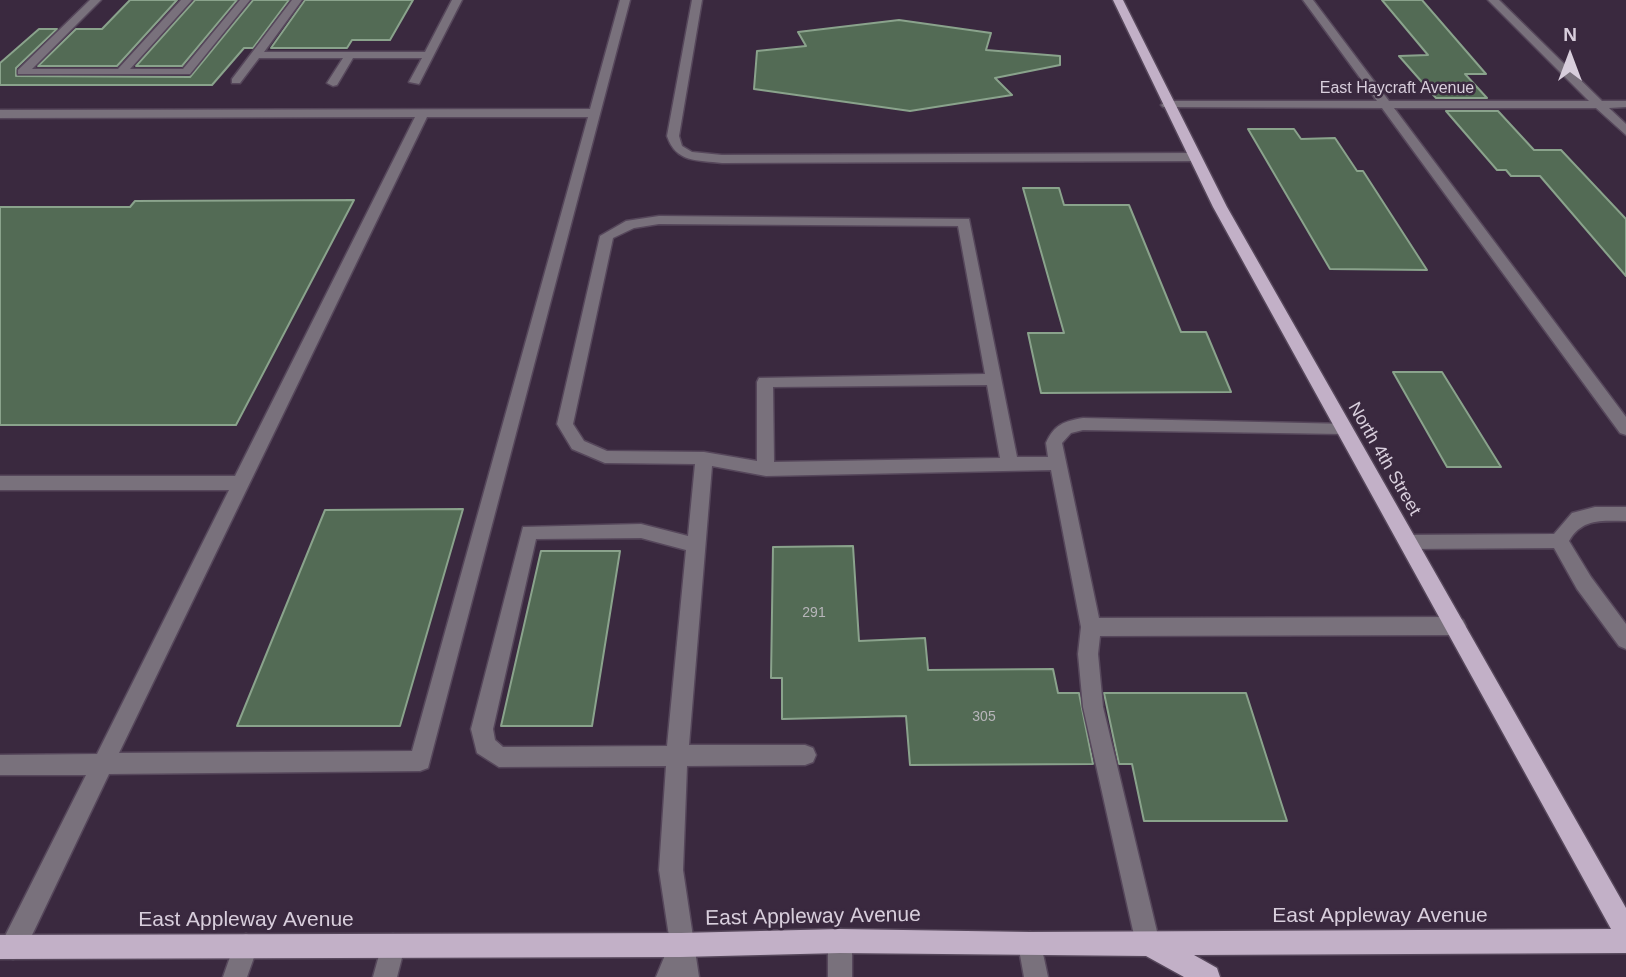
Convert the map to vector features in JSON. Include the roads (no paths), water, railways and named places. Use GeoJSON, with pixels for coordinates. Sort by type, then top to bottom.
{"type":"FeatureCollection","features":[{"type":"Feature","properties":{"kind":"main road","name":"North 4th Street"},"geometry":{"type":"LineString","coordinates":[[1118,0],[1194,157],[1342,428],[1456,626],[1626,932]]}},
{"type":"Feature","properties":{"kind":"main road","name":"East Appleway Avenue"},"geometry":{"type":"LineString","coordinates":[[6,947],[681,945],[840,941],[1148,944],[1626,941]]}},
{"type":"Feature","properties":{"kind":"main road"},"geometry":{"type":"LineString","coordinates":[[1148,944],[1208,977]]}},
{"type":"Feature","properties":{"kind":"street"},"geometry":{"type":"LineString","coordinates":[[96,0],[22,72],[186,72],[245,0]]}},
{"type":"Feature","properties":{"kind":"street"},"geometry":{"type":"LineString","coordinates":[[121,72],[187,0]]}},
{"type":"Feature","properties":{"kind":"street"},"geometry":{"type":"LineString","coordinates":[[236,81],[297,0]]}},
{"type":"Feature","properties":{"kind":"street"},"geometry":{"type":"LineString","coordinates":[[415,82],[457,0]]}},
{"type":"Feature","properties":{"kind":"street"},"geometry":{"type":"LineString","coordinates":[[0,765],[420,761],[625,0]]}},
{"type":"Feature","properties":{"kind":"street"},"geometry":{"type":"LineString","coordinates":[[697,0],[673,136],[677,148],[689,155],[722,159],[1194,157]]}},
{"type":"Feature","properties":{"kind":"street"},"geometry":{"type":"LineString","coordinates":[[1308,0],[1626,429]]}},
{"type":"Feature","properties":{"kind":"street"},"geometry":{"type":"LineString","coordinates":[[1493,0],[1626,131]]}},
{"type":"Feature","properties":{"kind":"street"},"geometry":{"type":"LineString","coordinates":[[255,55],[429,55]]}},
{"type":"Feature","properties":{"kind":"street"},"geometry":{"type":"LineString","coordinates":[[333,83],[350,55]]}},
{"type":"Feature","properties":{"kind":"street","name":"East Haycraft Avenue"},"geometry":{"type":"LineString","coordinates":[[1167,105],[1626,104]]}},
{"type":"Feature","properties":{"kind":"street"},"geometry":{"type":"LineString","coordinates":[[6,947],[103,764],[423,113]]}},
{"type":"Feature","properties":{"kind":"street"},"geometry":{"type":"LineString","coordinates":[[0,114],[595,113]]}},
{"type":"Feature","properties":{"kind":"street"},"geometry":{"type":"LineString","coordinates":[[1010,464],[964,222],[659,220],[631,224],[607,236],[565,424],[578,445],[605,457],[704,457],[766,469],[1010,464],[1058,463]]}},
{"type":"Feature","properties":{"kind":"street"},"geometry":{"type":"LineString","coordinates":[[766,469],[765,382],[992,379]]}},
{"type":"Feature","properties":{"kind":"street"},"geometry":{"type":"LineString","coordinates":[[1148,944],[1093,707],[1088,654],[1090,627],[1083,579],[1054,443],[1058,431],[1068,426],[1083,424],[1342,428]]}},
{"type":"Feature","properties":{"kind":"street"},"geometry":{"type":"LineString","coordinates":[[687,977],[671,870],[677,755],[704,457]]}},
{"type":"Feature","properties":{"kind":"street"},"geometry":{"type":"LineString","coordinates":[[0,483],[242,483]]}},
{"type":"Feature","properties":{"kind":"street"},"geometry":{"type":"LineString","coordinates":[[1559,541],[1566,526],[1582,515],[1626,514]]}},
{"type":"Feature","properties":{"kind":"street"},"geometry":{"type":"LineString","coordinates":[[694,545],[641,531],[529,532],[482,729],[485,746],[499,757],[805,755]]}},
{"type":"Feature","properties":{"kind":"street"},"geometry":{"type":"LineString","coordinates":[[1408,542],[1559,541]]}},
{"type":"Feature","properties":{"kind":"street"},"geometry":{"type":"LineString","coordinates":[[1559,541],[1584,583],[1626,639]]}},
{"type":"Feature","properties":{"kind":"street"},"geometry":{"type":"LineString","coordinates":[[1090,627],[1456,626]]}},
{"type":"Feature","properties":{"kind":"street"},"geometry":{"type":"LineString","coordinates":[[840,941],[840,977]]}},
{"type":"Feature","properties":{"kind":"street"},"geometry":{"type":"LineString","coordinates":[[1030,944],[1036,977]]}},
{"type":"Feature","properties":{"kind":"street"},"geometry":{"type":"LineString","coordinates":[[668,977],[681,945]]}},
{"type":"Feature","properties":{"kind":"street"},"geometry":{"type":"LineString","coordinates":[[235,977],[246,946]]}},
{"type":"Feature","properties":{"kind":"street"},"geometry":{"type":"LineString","coordinates":[[384,977],[393,946]]}}]}
